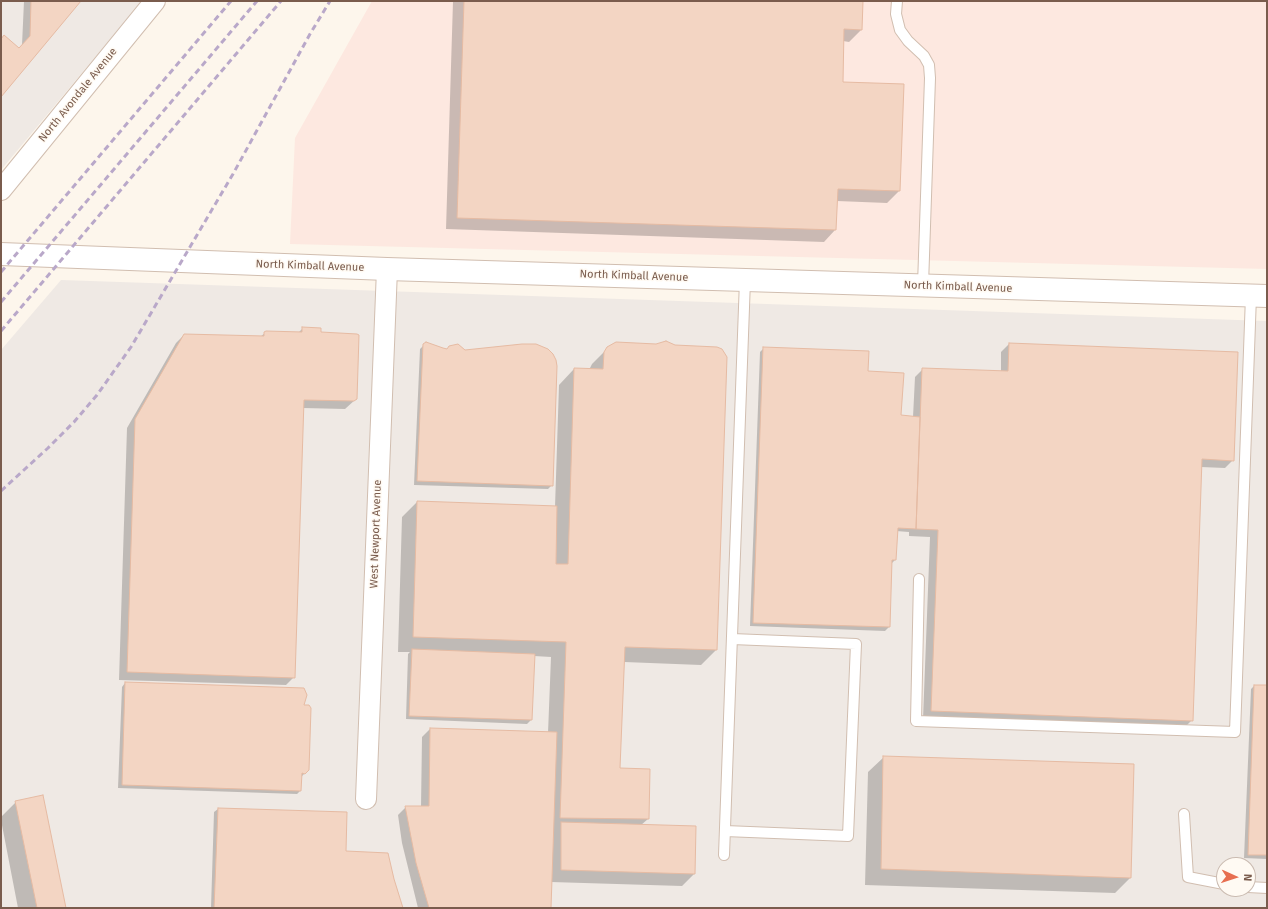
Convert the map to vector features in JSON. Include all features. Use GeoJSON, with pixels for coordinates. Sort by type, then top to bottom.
{"type":"FeatureCollection","features":[{"type":"Feature","properties":{"kind":"street","name":"North Avondale Avenue"},"geometry":{"type":"LineString","coordinates":[[1,190],[155,1]]}},
{"type":"Feature","properties":{"kind":"street","name":"North Kimball Avenue"},"geometry":{"type":"LineString","coordinates":[[1,254],[387,269],[1259,296]]}},
{"type":"Feature","properties":{"kind":"street","name":"West Newport Avenue"},"geometry":{"type":"LineString","coordinates":[[366,799],[387,269]]}},
{"type":"Feature","properties":{"kind":"lane"},"geometry":{"type":"LineString","coordinates":[[897,1],[896,14],[900,30],[908,41],[924,56],[928,65],[930,78],[923,285]]}},
{"type":"Feature","properties":{"kind":"lane"},"geometry":{"type":"LineString","coordinates":[[724,855],[745,280]]}},
{"type":"Feature","properties":{"kind":"lane"},"geometry":{"type":"LineString","coordinates":[[919,579],[916,721],[1235,732],[1259,296]]}},
{"type":"Feature","properties":{"kind":"lane"},"geometry":{"type":"LineString","coordinates":[[725,831],[848,836],[856,644],[732,639]]}},
{"type":"Feature","properties":{"kind":"lane"},"geometry":{"type":"LineString","coordinates":[[1184,814],[1188,877],[1216,882]]}},
{"type":"Feature","properties":{"kind":"lane"},"geometry":{"type":"LineString","coordinates":[[1256,887],[1267,888]]}},
{"type":"Feature","properties":{"kind":"shaded area"},"geometry":{"type":"Polygon","coordinates":[[[1,1],[142,1],[1,170],[1,1]]]}},
{"type":"Feature","properties":{"kind":"shaded area"},"geometry":{"type":"Polygon","coordinates":[[[372,1],[1267,1],[1267,269],[290,244],[295,138],[372,1]]]}},
{"type":"Feature","properties":{"kind":"shaded area"},"geometry":{"type":"Polygon","coordinates":[[[61,280],[1267,321],[1267,908],[1,908],[1,350],[61,280]]]}},
{"type":"Feature","properties":{"kind":"building"},"geometry":{"type":"Polygon","coordinates":[[[31,1],[81,1],[1,97],[1,39],[4,35],[19,48],[30,36],[31,1]]]}},
{"type":"Feature","properties":{"kind":"building"},"geometry":{"type":"Polygon","coordinates":[[[464,1],[863,1],[862,30],[844,29],[843,82],[904,84],[900,191],[838,189],[836,230],[457,218],[464,1]]]}},
{"type":"Feature","properties":{"kind":"building"},"geometry":{"type":"Polygon","coordinates":[[[302,327],[321,328],[321,332],[359,335],[357,399],[354,401],[304,400],[295,678],[127,672],[135,419],[184,334],[264,336],[264,332],[266,331],[302,332],[302,327]]]}},
{"type":"Feature","properties":{"kind":"building"},"geometry":{"type":"Polygon","coordinates":[[[666,341],[675,345],[717,347],[722,349],[727,357],[717,650],[625,647],[620,768],[650,769],[649,819],[560,818],[566,642],[413,637],[417,501],[557,506],[556,564],[568,564],[574,368],[603,369],[604,352],[607,347],[616,342],[656,344],[666,341]]]}},
{"type":"Feature","properties":{"kind":"building"},"geometry":{"type":"Polygon","coordinates":[[[426,342],[447,349],[449,346],[458,344],[465,350],[536,344],[548,349],[553,354],[557,366],[553,486],[417,481],[423,344],[426,342]]]}},
{"type":"Feature","properties":{"kind":"building"},"geometry":{"type":"Polygon","coordinates":[[[1009,343],[1238,352],[1234,461],[1202,459],[1193,721],[931,711],[938,530],[916,529],[922,368],[1008,371],[1009,343]]]}},
{"type":"Feature","properties":{"kind":"building"},"geometry":{"type":"Polygon","coordinates":[[[763,347],[869,351],[868,371],[904,373],[901,415],[920,417],[916,529],[898,528],[896,560],[892,560],[890,627],[753,623],[763,347]]]}},
{"type":"Feature","properties":{"kind":"building"},"geometry":{"type":"Polygon","coordinates":[[[412,649],[535,654],[532,720],[409,716],[412,649]]]}},
{"type":"Feature","properties":{"kind":"building"},"geometry":{"type":"Polygon","coordinates":[[[125,682],[304,688],[307,695],[304,705],[309,705],[311,708],[309,770],[305,774],[302,773],[301,791],[122,785],[125,682]]]}},
{"type":"Feature","properties":{"kind":"building"},"geometry":{"type":"Polygon","coordinates":[[[1254,685],[1267,685],[1267,855],[1248,855],[1254,685]]]}},
{"type":"Feature","properties":{"kind":"building"},"geometry":{"type":"Polygon","coordinates":[[[430,728],[557,732],[551,908],[429,908],[416,863],[405,806],[429,806],[430,728]]]}},
{"type":"Feature","properties":{"kind":"building"},"geometry":{"type":"Polygon","coordinates":[[[883,756],[1134,764],[1131,878],[881,869],[883,756]]]}},
{"type":"Feature","properties":{"kind":"building"},"geometry":{"type":"Polygon","coordinates":[[[43,795],[66,908],[37,908],[15,801],[43,795]]]}},
{"type":"Feature","properties":{"kind":"building"},"geometry":{"type":"Polygon","coordinates":[[[218,808],[347,812],[346,851],[388,853],[403,908],[214,908],[218,808]]]}},
{"type":"Feature","properties":{"kind":"building"},"geometry":{"type":"Polygon","coordinates":[[[561,822],[696,826],[695,874],[561,870],[561,822]]]}},
{"type":"Feature","properties":{"kind":"railway"},"geometry":{"type":"LineString","coordinates":[[1,272],[231,1]]}},
{"type":"Feature","properties":{"kind":"railway"},"geometry":{"type":"LineString","coordinates":[[1,302],[257,1]]}},
{"type":"Feature","properties":{"kind":"railway"},"geometry":{"type":"LineString","coordinates":[[1,331],[281,1]]}},
{"type":"Feature","properties":{"kind":"railway"},"geometry":{"type":"LineString","coordinates":[[1,491],[74,422],[97,395],[131,347],[233,174],[310,34],[330,1]]}}]}
